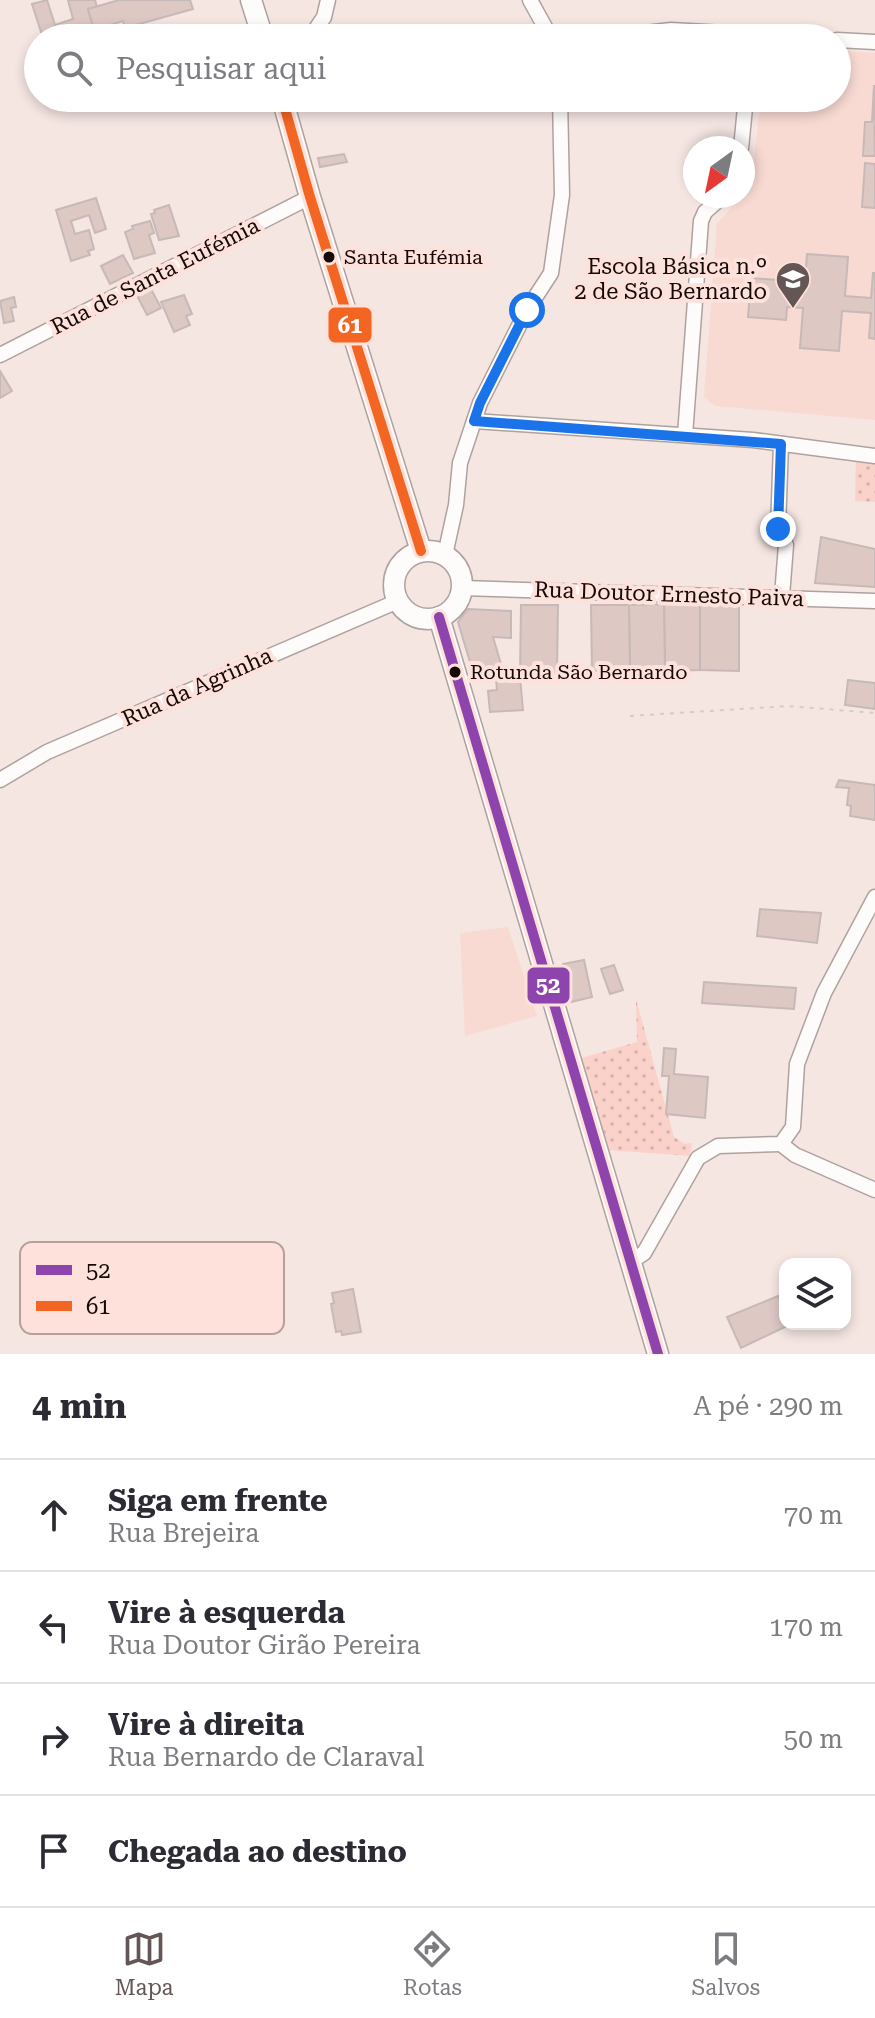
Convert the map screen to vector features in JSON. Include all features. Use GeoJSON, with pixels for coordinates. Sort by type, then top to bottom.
{"type":"FeatureCollection","features":[{"type":"Feature","properties":{"kind":"main road"},"geometry":{"type":"LineString","coordinates":[[251,0],[259,24]]}},
{"type":"Feature","properties":{"kind":"main road"},"geometry":{"type":"LineString","coordinates":[[286,112],[421,551]]}},
{"type":"Feature","properties":{"kind":"main road"},"geometry":{"type":"LineString","coordinates":[[421,551],[445,555],[459,569],[462,588],[455,606],[439,617],[429,619],[411,614],[398,601],[394,591],[397,570],[412,555],[421,551]]}},
{"type":"Feature","properties":{"kind":"main road"},"geometry":{"type":"LineString","coordinates":[[439,617],[658,1354]]}},
{"type":"Feature","properties":{"kind":"street"},"geometry":{"type":"LineString","coordinates":[[319,24],[328,0]]}},
{"type":"Feature","properties":{"kind":"street"},"geometry":{"type":"LineString","coordinates":[[530,0],[543,24]]}},
{"type":"Feature","properties":{"kind":"street"},"geometry":{"type":"LineString","coordinates":[[851,41],[875,42]]}},
{"type":"Feature","properties":{"kind":"street"},"geometry":{"type":"LineString","coordinates":[[445,555],[455,517],[460,463],[480,403],[527,310],[551,273],[562,195],[560,112]]}},
{"type":"Feature","properties":{"kind":"street"},"geometry":{"type":"LineString","coordinates":[[742,136],[745,112]]}},
{"type":"Feature","properties":{"kind":"street","name":"Rua de Santa Eufémia"},"geometry":{"type":"LineString","coordinates":[[0,355],[310,197]]}},
{"type":"Feature","properties":{"kind":"street"},"geometry":{"type":"LineString","coordinates":[[685,435],[701,221],[710,208]]}},
{"type":"Feature","properties":{"kind":"street"},"geometry":{"type":"LineString","coordinates":[[474,421],[685,435],[875,456]]}},
{"type":"Feature","properties":{"kind":"street"},"geometry":{"type":"LineString","coordinates":[[781,444],[778,529],[786,545],[782,596]]}},
{"type":"Feature","properties":{"kind":"street","name":"Rua Doutor Ernesto Paiva"},"geometry":{"type":"LineString","coordinates":[[462,588],[875,601]]}},
{"type":"Feature","properties":{"kind":"street","name":"Rua da Agrinha"},"geometry":{"type":"LineString","coordinates":[[0,780],[47,752],[398,601]]}},
{"type":"Feature","properties":{"kind":"street"},"geometry":{"type":"LineString","coordinates":[[781,1144],[793,1127],[797,1064],[824,993],[875,897]]}},
{"type":"Feature","properties":{"kind":"street"},"geometry":{"type":"LineString","coordinates":[[630,1262],[644,1253],[698,1158],[718,1146],[781,1144],[795,1155],[875,1190]]}},
{"type":"Feature","properties":{"kind":"path"},"geometry":{"type":"LineString","coordinates":[[630,716],[788,706],[875,713]]}},
{"type":"Feature","properties":{"kind":"shaded area","name":"Escola Básica n.º 2 de São Bernardo"},"geometry":{"type":"Polygon","coordinates":[[[851,51],[875,53],[875,420],[715,406],[704,397],[717,224],[731,208],[755,208],[755,150],[759,112],[851,112],[851,51]]]}},
{"type":"Feature","properties":{"kind":"shaded area"},"geometry":{"type":"Polygon","coordinates":[[[856,456],[875,459],[875,502],[855,501],[856,456]]]}},
{"type":"Feature","properties":{"kind":"shaded area"},"geometry":{"type":"Polygon","coordinates":[[[508,927],[537,1016],[465,1036],[460,933],[508,927]]]}},
{"type":"Feature","properties":{"kind":"shaded area"},"geometry":{"type":"Polygon","coordinates":[[[636,999],[674,1137],[685,1144],[692,1143],[690,1156],[608,1150],[578,1059],[637,1042],[636,999]]]}},
{"type":"Feature","properties":{"kind":"building"},"geometry":{"type":"Polygon","coordinates":[[[47,0],[55,24],[38,24],[32,4],[47,0]]]}},
{"type":"Feature","properties":{"kind":"building"},"geometry":{"type":"Polygon","coordinates":[[[68,0],[95,0],[97,7],[88,9],[92,24],[58,24],[73,19],[68,0]]]}},
{"type":"Feature","properties":{"kind":"building"},"geometry":{"type":"Polygon","coordinates":[[[119,0],[190,0],[193,9],[139,24],[124,24],[123,21],[92,24],[88,9],[119,0]]]}},
{"type":"Feature","properties":{"kind":"building"},"geometry":{"type":"Polygon","coordinates":[[[874,85],[875,156],[863,156],[865,122],[872,122],[874,85]]]}},
{"type":"Feature","properties":{"kind":"building"},"geometry":{"type":"Polygon","coordinates":[[[344,154],[347,162],[320,167],[318,158],[344,154]]]}},
{"type":"Feature","properties":{"kind":"building"},"geometry":{"type":"Polygon","coordinates":[[[865,163],[875,164],[875,208],[862,207],[865,163]]]}},
{"type":"Feature","properties":{"kind":"building"},"geometry":{"type":"Polygon","coordinates":[[[96,198],[106,229],[95,233],[89,215],[71,221],[75,234],[89,230],[94,249],[88,251],[90,255],[71,261],[56,210],[96,198]]]}},
{"type":"Feature","properties":{"kind":"building"},"geometry":{"type":"Polygon","coordinates":[[[169,205],[179,236],[159,240],[151,214],[169,205]]]}},
{"type":"Feature","properties":{"kind":"building"},"geometry":{"type":"Polygon","coordinates":[[[150,221],[154,233],[149,235],[155,253],[134,259],[125,232],[133,229],[132,226],[150,221]]]}},
{"type":"Feature","properties":{"kind":"building"},"geometry":{"type":"Polygon","coordinates":[[[807,254],[848,257],[845,296],[871,298],[875,273],[875,339],[869,338],[871,313],[842,311],[839,351],[800,348],[803,308],[787,307],[786,320],[748,317],[751,278],[790,281],[790,293],[804,294],[807,254]]]}},
{"type":"Feature","properties":{"kind":"building"},"geometry":{"type":"Polygon","coordinates":[[[123,255],[133,273],[110,284],[101,266],[123,255]]]}},
{"type":"Feature","properties":{"kind":"building"},"geometry":{"type":"Polygon","coordinates":[[[149,285],[161,308],[147,315],[135,292],[149,285]]]}},
{"type":"Feature","properties":{"kind":"building"},"geometry":{"type":"Polygon","coordinates":[[[184,295],[192,314],[186,316],[190,325],[174,332],[161,302],[184,295]]]}},
{"type":"Feature","properties":{"kind":"building"},"geometry":{"type":"Polygon","coordinates":[[[14,297],[16,307],[11,308],[14,321],[4,323],[0,301],[14,297]]]}},
{"type":"Feature","properties":{"kind":"building"},"geometry":{"type":"Polygon","coordinates":[[[0,371],[12,391],[0,398],[0,371]]]}},
{"type":"Feature","properties":{"kind":"building"},"geometry":{"type":"Polygon","coordinates":[[[821,537],[875,549],[875,587],[815,583],[821,537]]]}},
{"type":"Feature","properties":{"kind":"building"},"geometry":{"type":"Polygon","coordinates":[[[739,603],[739,671],[700,670],[700,604],[739,603]]]}},
{"type":"Feature","properties":{"kind":"building"},"geometry":{"type":"Polygon","coordinates":[[[664,604],[700,604],[700,670],[665,671],[664,604]]]}},
{"type":"Feature","properties":{"kind":"building"},"geometry":{"type":"Polygon","coordinates":[[[664,604],[665,671],[630,671],[629,605],[664,604]]]}},
{"type":"Feature","properties":{"kind":"building"},"geometry":{"type":"Polygon","coordinates":[[[521,605],[558,605],[557,673],[520,673],[521,605]]]}},
{"type":"Feature","properties":{"kind":"building"},"geometry":{"type":"Polygon","coordinates":[[[591,605],[629,605],[630,671],[592,671],[591,605]]]}},
{"type":"Feature","properties":{"kind":"building"},"geometry":{"type":"Polygon","coordinates":[[[468,609],[511,611],[511,638],[493,637],[501,664],[473,672],[458,622],[468,609]]]}},
{"type":"Feature","properties":{"kind":"building"},"geometry":{"type":"Polygon","coordinates":[[[520,677],[523,710],[490,712],[488,691],[497,690],[496,679],[520,677]]]}},
{"type":"Feature","properties":{"kind":"building"},"geometry":{"type":"Polygon","coordinates":[[[848,680],[875,683],[875,709],[845,705],[848,680]]]}},
{"type":"Feature","properties":{"kind":"building"},"geometry":{"type":"Polygon","coordinates":[[[839,780],[875,785],[875,820],[850,816],[851,806],[847,805],[849,788],[836,787],[839,780]]]}},
{"type":"Feature","properties":{"kind":"building"},"geometry":{"type":"Polygon","coordinates":[[[760,909],[821,913],[817,943],[757,936],[760,909]]]}},
{"type":"Feature","properties":{"kind":"building"},"geometry":{"type":"Polygon","coordinates":[[[584,960],[592,997],[571,1002],[563,964],[584,960]]]}},
{"type":"Feature","properties":{"kind":"building"},"geometry":{"type":"Polygon","coordinates":[[[614,965],[623,990],[610,994],[601,969],[614,965]]]}},
{"type":"Feature","properties":{"kind":"building"},"geometry":{"type":"Polygon","coordinates":[[[704,982],[796,988],[794,1009],[702,1003],[704,982]]]}},
{"type":"Feature","properties":{"kind":"building"},"geometry":{"type":"Polygon","coordinates":[[[664,1048],[676,1049],[674,1074],[708,1077],[705,1118],[666,1114],[669,1076],[662,1076],[664,1048]]]}},
{"type":"Feature","properties":{"kind":"building"},"geometry":{"type":"Polygon","coordinates":[[[353,1289],[361,1332],[342,1335],[341,1331],[336,1332],[332,1293],[353,1289]]]}},
{"type":"Feature","properties":{"kind":"building"},"geometry":{"type":"Polygon","coordinates":[[[779,1298],[779,1330],[741,1348],[727,1317],[779,1298]]]}},
{"type":"Feature","properties":{"kind":"transit line","name":"61"},"geometry":{"type":"LineString","coordinates":[[286,112],[421,551]]}},
{"type":"Feature","properties":{"kind":"transit line","name":"52"},"geometry":{"type":"LineString","coordinates":[[439,617],[658,1354]]}},
{"type":"Feature","properties":{"kind":"place","name":"Santa Eufémia"},"geometry":{"type":"Point","coordinates":[329,257]}},
{"type":"Feature","properties":{"kind":"place","name":"Escola Básica n.º 2 de São Bernardo"},"geometry":{"type":"Point","coordinates":[793,310]}},
{"type":"Feature","properties":{"kind":"place","name":"Rotunda São Bernardo"},"geometry":{"type":"Point","coordinates":[455,672]}},
{"type":"Feature","properties":{"kind":"route"},"geometry":{"type":"LineString","coordinates":[[527,310],[474,421],[781,444],[778,529]]}}]}
